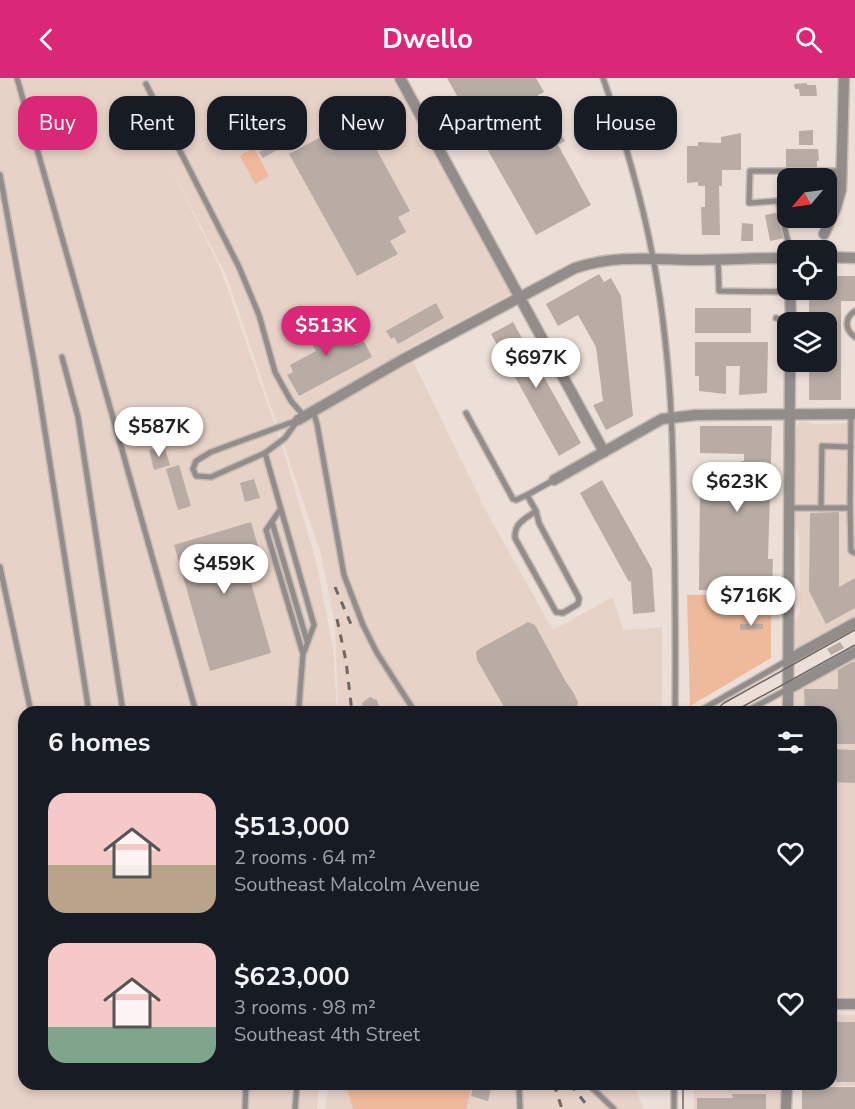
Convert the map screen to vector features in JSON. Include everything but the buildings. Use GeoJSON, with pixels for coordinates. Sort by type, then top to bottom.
{"type":"FeatureCollection","features":[{"type":"Feature","properties":{"kind":"street"},"geometry":{"type":"LineString","coordinates":[[400,78],[604,452]]}},
{"type":"Feature","properties":{"kind":"street"},"geometry":{"type":"LineString","coordinates":[[824,234],[839,200],[843,171],[844,78]]}},
{"type":"Feature","properties":{"kind":"street"},"geometry":{"type":"LineString","coordinates":[[837,257],[855,258]]}},
{"type":"Feature","properties":{"kind":"street"},"geometry":{"type":"LineString","coordinates":[[305,416],[575,268],[597,261],[620,258],[718,260],[777,258]]}},
{"type":"Feature","properties":{"kind":"street"},"geometry":{"type":"LineString","coordinates":[[788,706],[790,372]]}},
{"type":"Feature","properties":{"kind":"street"},"geometry":{"type":"LineString","coordinates":[[554,480],[662,419],[696,415],[853,414]]}},
{"type":"Feature","properties":{"kind":"street"},"geometry":{"type":"LineString","coordinates":[[788,660],[855,624]]}},
{"type":"Feature","properties":{"kind":"street"},"geometry":{"type":"LineString","coordinates":[[788,689],[855,652]]}},
{"type":"Feature","properties":{"kind":"street"},"geometry":{"type":"LineString","coordinates":[[837,1004],[855,1005]]}},
{"type":"Feature","properties":{"kind":"street"},"geometry":{"type":"LineString","coordinates":[[786,1109],[787,1090]]}},
{"type":"Feature","properties":{"kind":"lane"},"geometry":{"type":"LineString","coordinates":[[17,78],[194,706]]}},
{"type":"Feature","properties":{"kind":"lane"},"geometry":{"type":"LineString","coordinates":[[603,78],[633,174],[653,259],[665,339],[672,417],[675,706]]}},
{"type":"Feature","properties":{"kind":"lane"},"geometry":{"type":"LineString","coordinates":[[146,84],[239,267],[259,315],[275,372],[291,401],[305,416],[317,423],[344,575],[363,625],[377,653],[411,706]]}},
{"type":"Feature","properties":{"kind":"lane"},"geometry":{"type":"LineString","coordinates":[[788,240],[778,201],[749,203],[750,171],[843,171]]}},
{"type":"Feature","properties":{"kind":"lane"},"geometry":{"type":"LineString","coordinates":[[0,175],[35,368],[88,706]]}},
{"type":"Feature","properties":{"kind":"lane"},"geometry":{"type":"LineString","coordinates":[[718,260],[719,291],[777,291]]}},
{"type":"Feature","properties":{"kind":"lane"},"geometry":{"type":"LineString","coordinates":[[855,311],[847,322],[849,332],[855,337]]}},
{"type":"Feature","properties":{"kind":"lane"},"geometry":{"type":"LineString","coordinates":[[62,357],[78,417],[122,706]]}},
{"type":"Feature","properties":{"kind":"lane"},"geometry":{"type":"LineString","coordinates":[[466,413],[513,499],[527,495],[554,480]]}},
{"type":"Feature","properties":{"kind":"lane"},"geometry":{"type":"LineString","coordinates":[[853,414],[850,447],[850,508],[853,529],[851,550],[855,553]]}},
{"type":"Feature","properties":{"kind":"lane"},"geometry":{"type":"LineString","coordinates":[[305,416],[285,438],[265,453],[211,477],[196,476],[193,469],[196,461],[211,452],[305,416]]}},
{"type":"Feature","properties":{"kind":"lane"},"geometry":{"type":"LineString","coordinates":[[822,508],[822,446],[850,447]]}},
{"type":"Feature","properties":{"kind":"lane"},"geometry":{"type":"LineString","coordinates":[[265,453],[314,625],[303,654],[299,706]]}},
{"type":"Feature","properties":{"kind":"lane"},"geometry":{"type":"LineString","coordinates":[[527,495],[536,511],[539,523],[579,598],[578,604],[563,613],[556,612],[514,538],[514,529],[519,522],[536,511]]}},
{"type":"Feature","properties":{"kind":"lane"},"geometry":{"type":"LineString","coordinates":[[789,508],[850,508]]}},
{"type":"Feature","properties":{"kind":"lane"},"geometry":{"type":"LineString","coordinates":[[280,510],[266,530],[303,654]]}},
{"type":"Feature","properties":{"kind":"lane"},"geometry":{"type":"LineString","coordinates":[[272,522],[308,643]]}},
{"type":"Feature","properties":{"kind":"lane"},"geometry":{"type":"LineString","coordinates":[[0,567],[30,706]]}},
{"type":"Feature","properties":{"kind":"lane"},"geometry":{"type":"LineString","coordinates":[[708,706],[788,660]]}},
{"type":"Feature","properties":{"kind":"lane"},"geometry":{"type":"LineString","coordinates":[[756,706],[788,689]]}},
{"type":"Feature","properties":{"kind":"lane"},"geometry":{"type":"LineString","coordinates":[[245,1109],[246,1090]]}},
{"type":"Feature","properties":{"kind":"lane"},"geometry":{"type":"LineString","coordinates":[[295,1109],[297,1090]]}},
{"type":"Feature","properties":{"kind":"lane"},"geometry":{"type":"LineString","coordinates":[[519,1090],[520,1109]]}},
{"type":"Feature","properties":{"kind":"lane"},"geometry":{"type":"LineString","coordinates":[[594,1090],[614,1109]]}},
{"type":"Feature","properties":{"kind":"lane"},"geometry":{"type":"LineString","coordinates":[[674,1090],[674,1109]]}},
{"type":"Feature","properties":{"kind":"shaded area"},"geometry":{"type":"Polygon","coordinates":[[[0,78],[400,78],[418,113],[418,150],[438,150],[512,293],[407,349],[486,511],[553,630],[613,597],[623,630],[662,627],[662,706],[338,706],[335,625],[321,554],[227,277],[165,156],[221,270],[283,449],[316,561],[333,648],[337,706],[18,706],[18,1090],[319,1090],[317,1109],[0,1109],[0,78]]]}},
{"type":"Feature","properties":{"kind":"shaded area"},"geometry":{"type":"Polygon","coordinates":[[[255,150],[269,176],[255,184],[240,156],[255,150]]]}},
{"type":"Feature","properties":{"kind":"shaded area"},"geometry":{"type":"Polygon","coordinates":[[[802,421],[813,424],[855,423],[855,620],[796,650],[794,623],[800,611],[799,541],[795,522],[796,429],[802,421]]]}},
{"type":"Feature","properties":{"kind":"shaded area"},"geometry":{"type":"Polygon","coordinates":[[[687,595],[771,595],[771,658],[690,706],[687,595]]]}},
{"type":"Feature","properties":{"kind":"shaded area"},"geometry":{"type":"Polygon","coordinates":[[[855,657],[855,997],[837,996],[837,706],[795,706],[795,691],[855,657]]]}},
{"type":"Feature","properties":{"kind":"shaded area"},"geometry":{"type":"Polygon","coordinates":[[[837,1015],[855,1015],[855,1086],[837,1086],[837,1015]]]}},
{"type":"Feature","properties":{"kind":"shaded area"},"geometry":{"type":"Polygon","coordinates":[[[328,1090],[635,1090],[644,1109],[325,1109],[328,1090]]]}},
{"type":"Feature","properties":{"kind":"shaded area"},"geometry":{"type":"Polygon","coordinates":[[[348,1090],[471,1090],[466,1109],[353,1109],[348,1090]]]}},
{"type":"Feature","properties":{"kind":"shaded area"},"geometry":{"type":"Polygon","coordinates":[[[694,1090],[787,1090],[786,1109],[694,1109],[694,1090]]]}},
{"type":"Feature","properties":{"kind":"tram line"},"geometry":{"type":"LineString","coordinates":[[720,706],[855,630]]}},
{"type":"Feature","properties":{"kind":"tram line"},"geometry":{"type":"LineString","coordinates":[[744,706],[855,645]]}},
{"type":"Feature","properties":{"kind":"tram line"},"geometry":{"type":"LineString","coordinates":[[683,1090],[683,1109]]}},
{"type":"Feature","properties":{"kind":"railway"},"geometry":{"type":"LineString","coordinates":[[335,587],[353,629]]}},
{"type":"Feature","properties":{"kind":"railway"},"geometry":{"type":"LineString","coordinates":[[337,619],[346,661],[351,706]]}},
{"type":"Feature","properties":{"kind":"railway"},"geometry":{"type":"LineString","coordinates":[[556,1090],[562,1109]]}},
{"type":"Feature","properties":{"kind":"railway"},"geometry":{"type":"LineString","coordinates":[[575,1090],[590,1109]]}}]}
